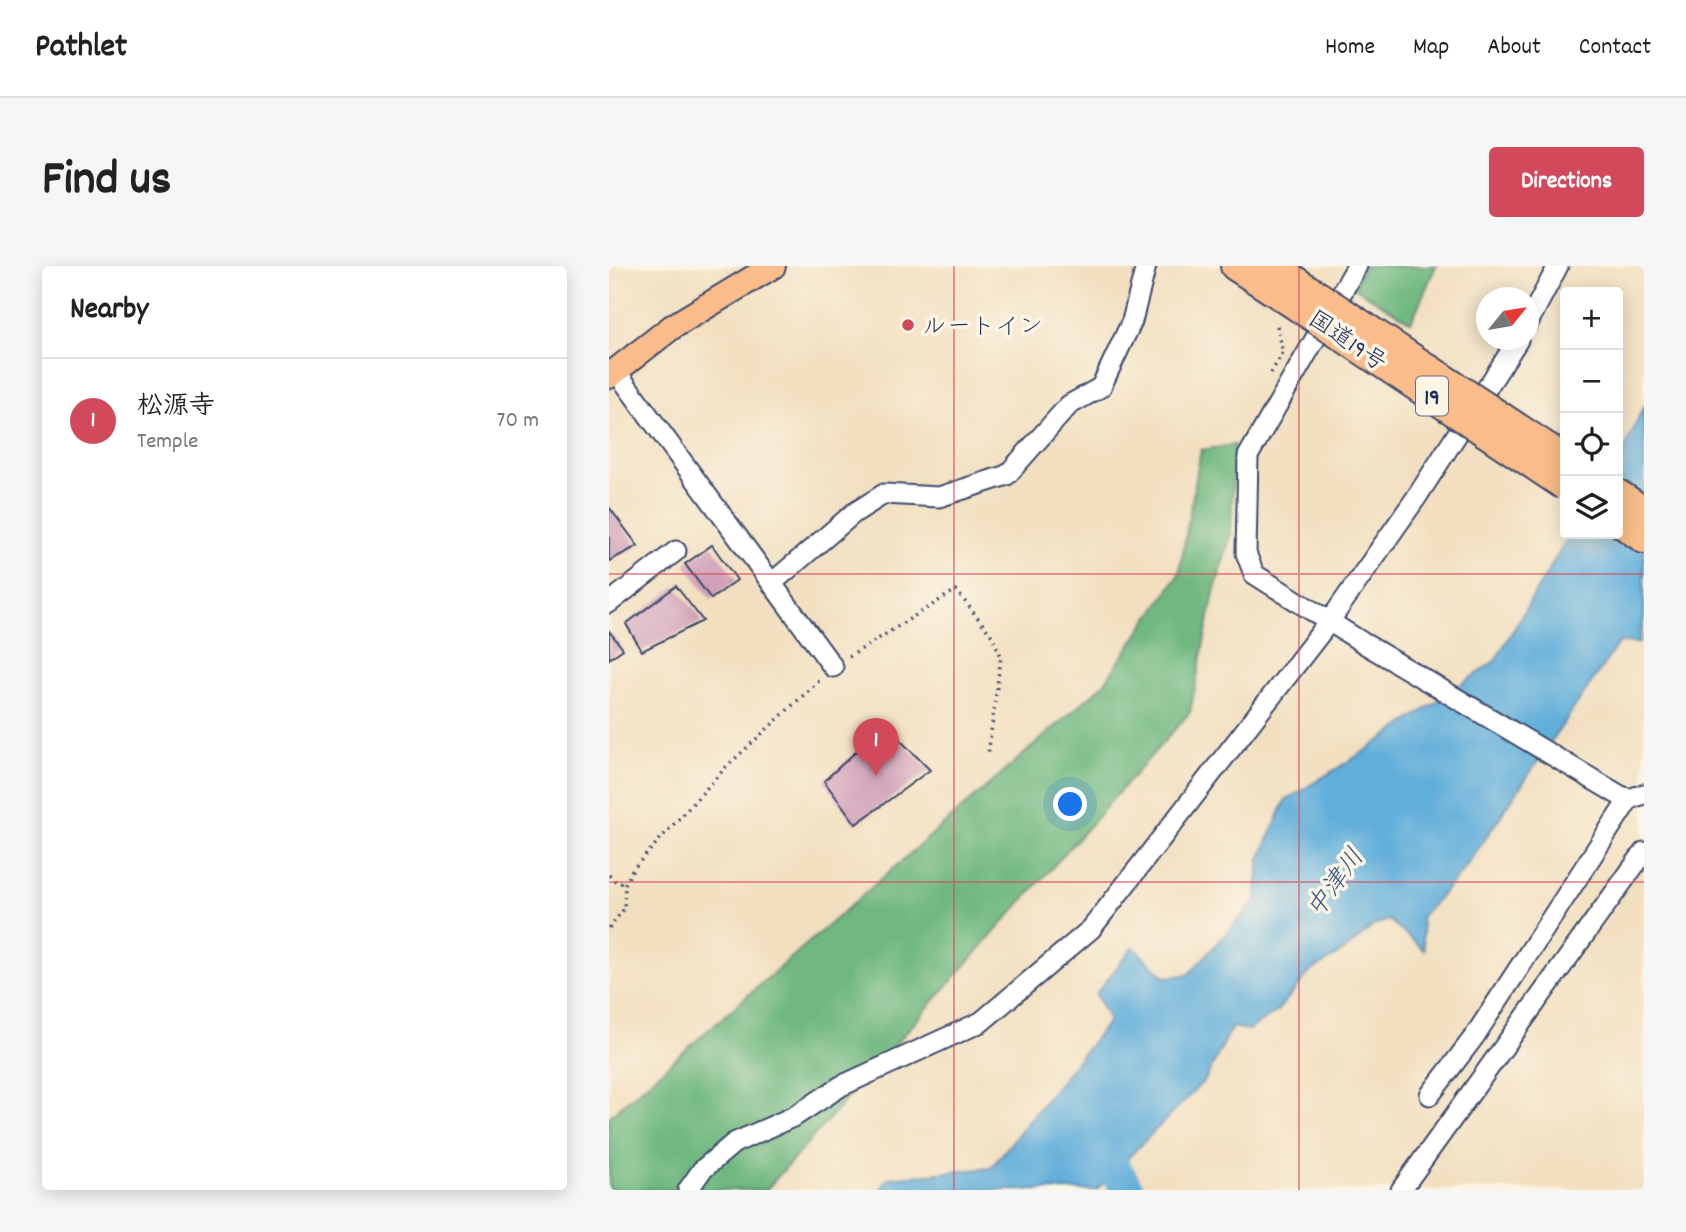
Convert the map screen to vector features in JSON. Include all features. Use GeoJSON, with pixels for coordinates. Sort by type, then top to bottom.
{"type":"FeatureCollection","features":[{"type":"Feature","properties":{"kind":"highway","name":"国道19号"},"geometry":{"type":"LineString","coordinates":[[1235,266],[1560,483]]}},
{"type":"Feature","properties":{"kind":"highway","name":"国道19号"},"geometry":{"type":"LineString","coordinates":[[1273,266],[1295,304],[1560,456]]}},
{"type":"Feature","properties":{"kind":"highway"},"geometry":{"type":"LineString","coordinates":[[1623,497],[1644,511]]}},
{"type":"Feature","properties":{"kind":"highway"},"geometry":{"type":"LineString","coordinates":[[1623,525],[1644,539]]}},
{"type":"Feature","properties":{"kind":"main road"},"geometry":{"type":"LineString","coordinates":[[613,373],[672,327],[773,266]]}},
{"type":"Feature","properties":{"kind":"street"},"geometry":{"type":"LineString","coordinates":[[773,582],[854,513],[884,494],[939,497],[1007,475],[1069,405],[1101,387],[1132,321],[1146,266]]}},
{"type":"Feature","properties":{"kind":"street"},"geometry":{"type":"LineString","coordinates":[[1357,266],[1248,456],[1246,553],[1254,574],[1364,644],[1631,796],[1474,1037],[1430,1095]]}},
{"type":"Feature","properties":{"kind":"street"},"geometry":{"type":"LineString","coordinates":[[1539,301],[1558,266]]}},
{"type":"Feature","properties":{"kind":"street"},"geometry":{"type":"LineString","coordinates":[[688,1190],[702,1170],[734,1143],[795,1116],[841,1086],[981,1022],[1091,929],[1329,622],[1416,498],[1512,350]]}},
{"type":"Feature","properties":{"kind":"street"},"geometry":{"type":"LineString","coordinates":[[613,373],[773,582],[833,667]]}},
{"type":"Feature","properties":{"kind":"street"},"geometry":{"type":"LineString","coordinates":[[609,603],[676,551]]}},
{"type":"Feature","properties":{"kind":"street"},"geometry":{"type":"LineString","coordinates":[[1401,1190],[1644,852]]}},
{"type":"Feature","properties":{"kind":"path"},"geometry":{"type":"LineString","coordinates":[[1270,376],[1283,352],[1295,304]]}},
{"type":"Feature","properties":{"kind":"path"},"geometry":{"type":"LineString","coordinates":[[609,928],[624,909],[625,884],[633,869],[717,777],[833,667],[956,590],[992,636],[1001,656],[988,755]]}},
{"type":"Feature","properties":{"kind":"path"},"geometry":{"type":"LineString","coordinates":[[609,875],[616,882],[625,884]]}},
{"type":"Feature","properties":{"kind":"green space"},"geometry":{"type":"Polygon","coordinates":[[[1364,266],[1436,266],[1411,322],[1354,287],[1364,266]]]}},
{"type":"Feature","properties":{"kind":"green space"},"geometry":{"type":"Polygon","coordinates":[[[1234,445],[1231,534],[1214,593],[1190,712],[766,1190],[609,1190],[609,1117],[1103,685],[1179,574],[1201,450],[1234,445]]]}},
{"type":"Feature","properties":{"kind":"water","name":"中津川"},"geometry":{"type":"Polygon","coordinates":[[[1644,405],[1644,617],[1639,643],[1619,642],[1463,871],[1421,917],[1424,950],[1389,920],[1374,925],[1345,950],[1310,972],[1276,1012],[1249,1030],[1232,1027],[1205,1080],[1096,1190],[880,1190],[889,1178],[991,1168],[1109,1021],[1096,994],[1133,947],[1165,977],[1188,975],[1256,901],[1260,859],[1285,801],[1368,749],[1495,661],[1567,539],[1623,539],[1623,453],[1644,405]]]}},
{"type":"Feature","properties":{"kind":"building"},"geometry":{"type":"Polygon","coordinates":[[[609,507],[638,546],[609,561],[609,507]]]}},
{"type":"Feature","properties":{"kind":"building"},"geometry":{"type":"Polygon","coordinates":[[[712,545],[737,580],[711,599],[685,564],[712,545]]]}},
{"type":"Feature","properties":{"kind":"building"},"geometry":{"type":"Polygon","coordinates":[[[676,586],[703,621],[642,651],[626,624],[676,586]]]}},
{"type":"Feature","properties":{"kind":"building"},"geometry":{"type":"Polygon","coordinates":[[[609,631],[623,649],[609,659],[609,631]]]}},
{"type":"Feature","properties":{"kind":"building"},"geometry":{"type":"Polygon","coordinates":[[[885,725],[930,770],[856,824],[824,781],[885,725]]]}},
{"type":"Feature","properties":{"kind":"waterway"},"geometry":{"type":"LineString","coordinates":[[1092,1132],[1128,1190]]}},
{"type":"Feature","properties":{"kind":"place","name":"ルートイン"},"geometry":{"type":"Point","coordinates":[908,325]}},
{"type":"Feature","properties":{"kind":"place","name":"松源寺"},"geometry":{"type":"Point","coordinates":[876,776]}}]}
